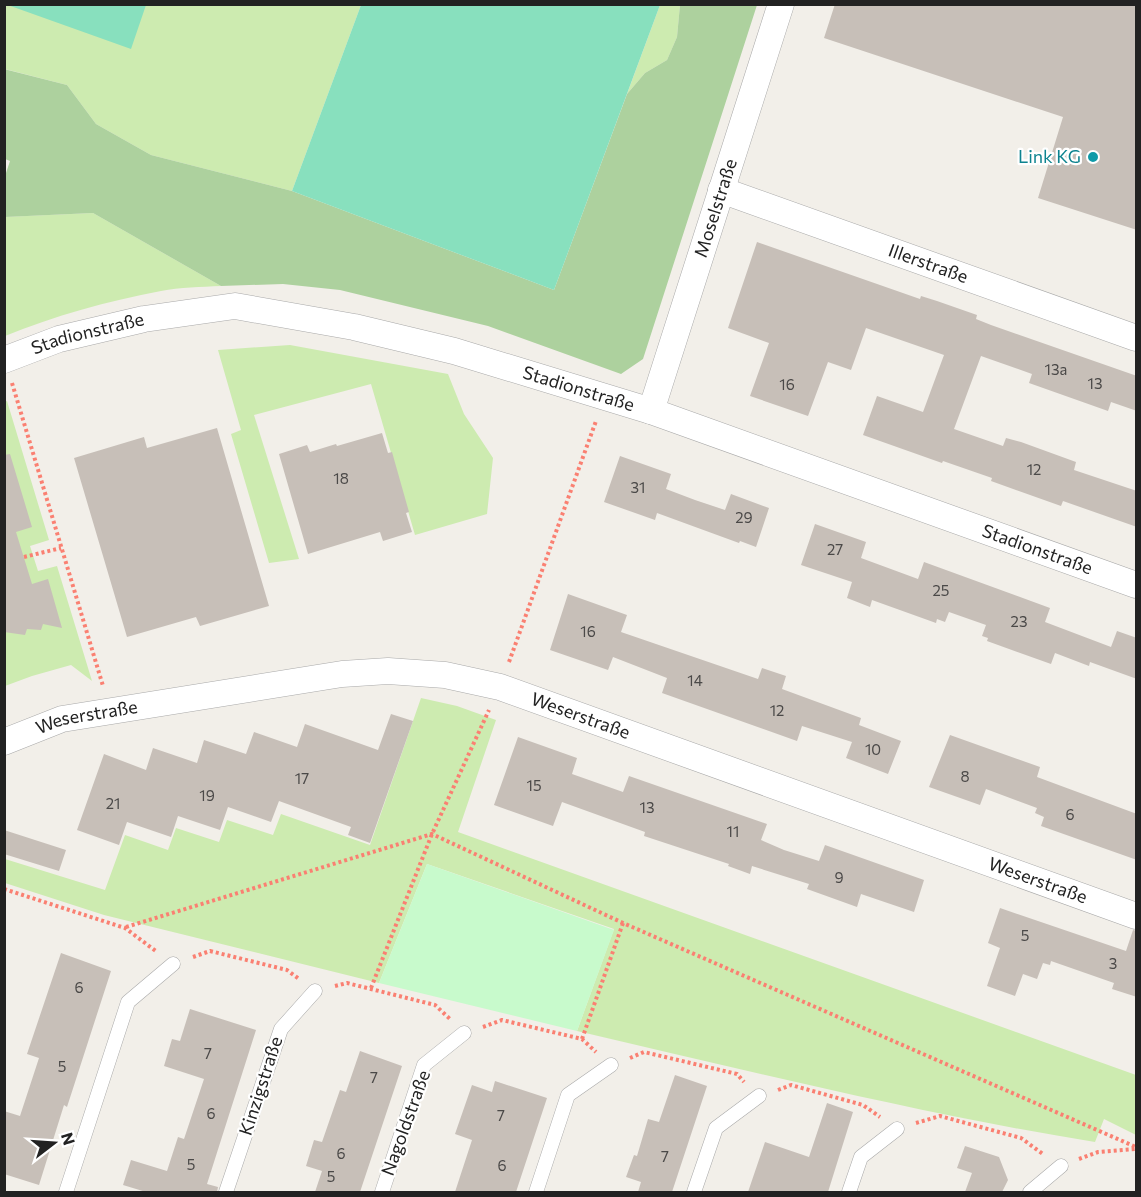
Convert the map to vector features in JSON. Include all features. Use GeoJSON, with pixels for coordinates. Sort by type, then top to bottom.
{"type":"FeatureCollection","features":[{"type":"Feature","properties":{"kind":"street","name":"Moselstraße"},"geometry":{"type":"LineString","coordinates":[[651,411],[781,4]]}},
{"type":"Feature","properties":{"kind":"street","name":"Illerstraße"},"geometry":{"type":"LineString","coordinates":[[721,190],[1137,338]]}},
{"type":"Feature","properties":{"kind":"street","name":"Stadionstraße"},"geometry":{"type":"LineString","coordinates":[[5,359],[59,339],[144,319],[235,306],[376,332],[454,351],[651,411],[1137,585]]}},
{"type":"Feature","properties":{"kind":"street","name":"Weserstraße"},"geometry":{"type":"LineString","coordinates":[[4,742],[62,719],[342,674],[388,671],[445,675],[500,687],[1137,916]]}},
{"type":"Feature","properties":{"kind":"lane"},"geometry":{"type":"LineString","coordinates":[[66,1192],[128,1002],[173,964]]}},
{"type":"Feature","properties":{"kind":"lane","name":"Kinzigstraße"},"geometry":{"type":"LineString","coordinates":[[226,1192],[281,1029],[315,991]]}},
{"type":"Feature","properties":{"kind":"lane","name":"Nagoldstraße"},"geometry":{"type":"LineString","coordinates":[[382,1192],[424,1065],[464,1034]]}},
{"type":"Feature","properties":{"kind":"lane"},"geometry":{"type":"LineString","coordinates":[[536,1192],[568,1095],[611,1065]]}},
{"type":"Feature","properties":{"kind":"lane"},"geometry":{"type":"LineString","coordinates":[[694,1192],[716,1128],[759,1096]]}},
{"type":"Feature","properties":{"kind":"lane"},"geometry":{"type":"LineString","coordinates":[[849,1192],[861,1157],[897,1129]]}},
{"type":"Feature","properties":{"kind":"lane"},"geometry":{"type":"LineString","coordinates":[[1030,1192],[1060,1166]]}},
{"type":"Feature","properties":{"kind":"path"},"geometry":{"type":"LineString","coordinates":[[5,359],[110,710]]}},
{"type":"Feature","properties":{"kind":"path"},"geometry":{"type":"LineString","coordinates":[[371,988],[432,834],[500,687],[605,397]]}},
{"type":"Feature","properties":{"kind":"path"},"geometry":{"type":"LineString","coordinates":[[24,557],[62,548]]}},
{"type":"Feature","properties":{"kind":"path"},"geometry":{"type":"LineString","coordinates":[[125,928],[432,834],[623,923],[1137,1148]]}},
{"type":"Feature","properties":{"kind":"path"},"geometry":{"type":"LineString","coordinates":[[4,889],[125,928],[173,964],[210,951],[287,970],[315,991],[347,982],[435,1005],[464,1034],[502,1020],[582,1039],[611,1065],[644,1052],[737,1074],[759,1096],[791,1085],[863,1105],[897,1129],[940,1116],[1021,1138],[1060,1166],[1098,1152],[1137,1148]]}},
{"type":"Feature","properties":{"kind":"path"},"geometry":{"type":"LineString","coordinates":[[582,1039],[623,923]]}},
{"type":"Feature","properties":{"kind":"green space"},"geometry":{"type":"Polygon","coordinates":[[[5,4],[146,4],[146,5],[131,49],[5,4]]]}},
{"type":"Feature","properties":{"kind":"green space"},"geometry":{"type":"Polygon","coordinates":[[[4,5],[361,5],[292,191],[151,155],[96,124],[67,85],[5,69],[4,5]]]}},
{"type":"Feature","properties":{"kind":"green space"},"geometry":{"type":"Polygon","coordinates":[[[361,5],[660,5],[554,290],[292,191],[361,5]]]}},
{"type":"Feature","properties":{"kind":"green space"},"geometry":{"type":"Polygon","coordinates":[[[660,5],[680,5],[677,37],[667,60],[645,73],[627,94],[660,5]]]}},
{"type":"Feature","properties":{"kind":"green space"},"geometry":{"type":"Polygon","coordinates":[[[680,5],[757,5],[643,359],[621,374],[488,326],[340,290],[283,284],[221,286],[93,213],[5,217],[5,176],[10,161],[5,159],[4,69],[67,85],[96,124],[151,155],[292,191],[554,290],[627,94],[645,73],[667,60],[677,37],[680,5]]]}},
{"type":"Feature","properties":{"kind":"green space"},"geometry":{"type":"Polygon","coordinates":[[[93,213],[221,286],[176,289],[121,299],[5,336],[4,217],[93,213]]]}},
{"type":"Feature","properties":{"kind":"green space"},"geometry":{"type":"Polygon","coordinates":[[[290,345],[448,374],[464,414],[493,458],[487,514],[415,535],[371,384],[254,415],[299,559],[269,563],[231,434],[241,430],[218,350],[290,345]]]}},
{"type":"Feature","properties":{"kind":"green space"},"geometry":{"type":"Polygon","coordinates":[[[7,401],[49,540],[30,546],[38,571],[57,566],[92,681],[71,665],[5,686],[4,402],[7,401]]]}},
{"type":"Feature","properties":{"kind":"green space"},"geometry":{"type":"Polygon","coordinates":[[[421,698],[457,706],[496,720],[458,832],[1136,1075],[1136,1135],[1104,1119],[1095,1142],[1030,1131],[835,1091],[577,1031],[614,929],[427,864],[379,983],[104,915],[5,883],[5,859],[105,890],[125,835],[168,850],[176,828],[219,842],[227,820],[273,835],[281,814],[370,845],[421,698]]]}},
{"type":"Feature","properties":{"kind":"green space"},"geometry":{"type":"Polygon","coordinates":[[[427,864],[614,930],[577,1031],[379,983],[427,864]]]}},
{"type":"Feature","properties":{"kind":"building","name":"Link KG"},"geometry":{"type":"Polygon","coordinates":[[[835,4],[1137,4],[1137,230],[1038,198],[1063,117],[824,38],[835,4]]]}},
{"type":"Feature","properties":{"kind":"building"},"geometry":{"type":"Polygon","coordinates":[[[757,242],[920,299],[921,296],[977,315],[976,319],[991,325],[1137,376],[1137,411],[1111,402],[1108,411],[1029,383],[1032,374],[981,356],[954,429],[1003,446],[1006,438],[1021,442],[1076,462],[1074,470],[1137,491],[1137,527],[1063,501],[1061,506],[991,481],[992,478],[863,435],[877,396],[923,412],[944,355],[866,328],[851,370],[828,362],[808,416],[750,396],[769,343],[728,328],[757,242]]]}},
{"type":"Feature","properties":{"kind":"building"},"geometry":{"type":"Polygon","coordinates":[[[217,428],[269,606],[200,626],[196,617],[127,637],[74,458],[144,437],[147,448],[217,428]]]}},
{"type":"Feature","properties":{"kind":"building"},"geometry":{"type":"Polygon","coordinates":[[[382,433],[388,453],[392,452],[409,512],[406,513],[412,532],[383,541],[380,532],[308,554],[279,454],[307,445],[310,452],[382,433]]]}},
{"type":"Feature","properties":{"kind":"building"},"geometry":{"type":"Polygon","coordinates":[[[10,454],[32,527],[16,532],[32,584],[48,579],[62,628],[43,624],[41,630],[27,629],[25,635],[4,632],[4,455],[10,454]]]}},
{"type":"Feature","properties":{"kind":"building"},"geometry":{"type":"Polygon","coordinates":[[[620,456],[671,474],[666,489],[695,500],[725,510],[731,494],[769,508],[756,547],[657,513],[655,520],[604,502],[620,456]]]}},
{"type":"Feature","properties":{"kind":"building"},"geometry":{"type":"Polygon","coordinates":[[[815,524],[866,542],[861,558],[918,579],[924,562],[1050,608],[1045,622],[1111,647],[1117,631],[1137,638],[1137,679],[1090,662],[1089,666],[1055,653],[1051,664],[987,641],[988,638],[982,636],[986,625],[949,612],[945,622],[937,619],[936,623],[872,600],[870,607],[847,598],[852,582],[801,565],[815,524]]]}},
{"type":"Feature","properties":{"kind":"building"},"geometry":{"type":"Polygon","coordinates":[[[568,594],[627,615],[621,632],[758,679],[762,668],[786,676],[782,689],[861,718],[859,725],[901,741],[888,774],[846,758],[852,742],[802,726],[797,741],[662,693],[667,678],[613,657],[608,670],[550,650],[568,594]]]}},
{"type":"Feature","properties":{"kind":"building"},"geometry":{"type":"Polygon","coordinates":[[[391,714],[413,721],[370,843],[348,835],[351,827],[279,801],[271,822],[228,807],[220,830],[178,816],[171,837],[127,822],[119,845],[77,830],[104,754],[146,770],[153,748],[197,763],[204,740],[246,754],[254,732],[297,747],[305,724],[378,750],[391,714]]]}},
{"type":"Feature","properties":{"kind":"building"},"geometry":{"type":"Polygon","coordinates":[[[950,735],[1040,767],[1037,777],[1137,814],[1137,860],[1041,826],[1044,817],[1035,813],[1037,808],[986,789],[980,805],[929,787],[950,735]]]}},
{"type":"Feature","properties":{"kind":"building"},"geometry":{"type":"Polygon","coordinates":[[[518,737],[577,758],[572,774],[623,792],[629,776],[767,824],[761,840],[784,850],[819,861],[825,845],[924,880],[914,912],[861,894],[857,907],[807,889],[809,884],[752,866],[750,874],[728,866],[729,864],[644,836],[645,832],[562,802],[553,826],[494,805],[518,737]]]}},
{"type":"Feature","properties":{"kind":"building"},"geometry":{"type":"Polygon","coordinates":[[[4,830],[66,850],[59,871],[4,854],[4,830]]]}},
{"type":"Feature","properties":{"kind":"building"},"geometry":{"type":"Polygon","coordinates":[[[1000,908],[1126,951],[1133,930],[1137,931],[1137,997],[1112,989],[1114,983],[1051,961],[1050,965],[1043,963],[1037,979],[1023,974],[1015,996],[987,986],[1000,948],[988,943],[1000,908]]]}},
{"type":"Feature","properties":{"kind":"building"},"geometry":{"type":"Polygon","coordinates":[[[61,953],[111,971],[67,1107],[64,1105],[39,1185],[4,1174],[4,1111],[20,1116],[39,1058],[27,1054],[61,953]]]}},
{"type":"Feature","properties":{"kind":"building"},"geometry":{"type":"Polygon","coordinates":[[[190,1009],[256,1030],[207,1184],[218,1187],[217,1192],[146,1192],[123,1185],[131,1160],[167,1171],[178,1137],[184,1139],[204,1079],[164,1066],[172,1039],[180,1041],[190,1009]]]}},
{"type":"Feature","properties":{"kind":"building"},"geometry":{"type":"Polygon","coordinates":[[[360,1051],[402,1066],[360,1192],[315,1192],[322,1171],[306,1166],[314,1140],[322,1142],[340,1090],[346,1092],[360,1051]]]}},
{"type":"Feature","properties":{"kind":"building"},"geometry":{"type":"Polygon","coordinates":[[[675,1075],[707,1086],[672,1192],[638,1192],[641,1182],[626,1177],[634,1155],[637,1156],[648,1119],[659,1122],[675,1075]]]}},
{"type":"Feature","properties":{"kind":"building"},"geometry":{"type":"Polygon","coordinates":[[[495,1081],[547,1098],[516,1192],[455,1192],[472,1140],[455,1134],[472,1085],[492,1092],[495,1081]]]}},
{"type":"Feature","properties":{"kind":"building"},"geometry":{"type":"Polygon","coordinates":[[[827,1103],[853,1112],[828,1192],[748,1192],[765,1142],[809,1157],[827,1103]]]}},
{"type":"Feature","properties":{"kind":"building"},"geometry":{"type":"Polygon","coordinates":[[[965,1146],[999,1157],[1008,1180],[1002,1192],[965,1192],[972,1173],[957,1168],[965,1146]]]}},
{"type":"Feature","properties":{"kind":"place","name":"Link KG"},"geometry":{"type":"Point","coordinates":[1093,157]}}]}
